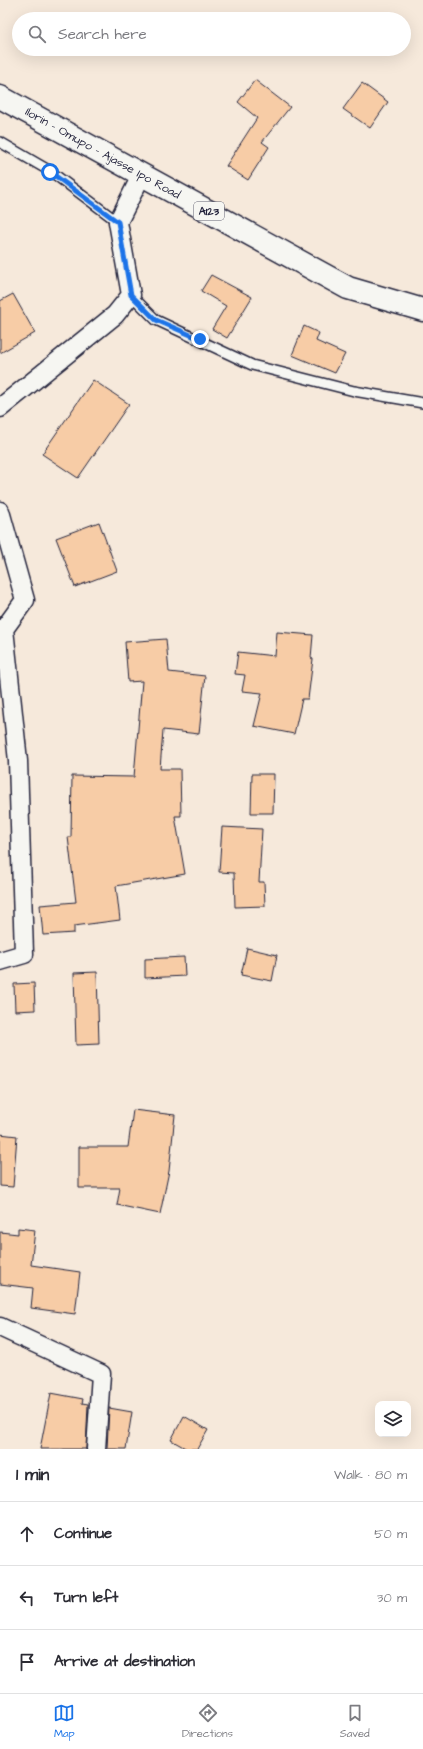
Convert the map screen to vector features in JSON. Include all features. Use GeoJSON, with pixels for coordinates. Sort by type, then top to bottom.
{"type":"FeatureCollection","features":[{"type":"Feature","properties":{"kind":"highway","name":"Ilorin - Omupo - Ajasse Ipo Road"},"geometry":{"type":"LineString","coordinates":[[0,97],[348,288],[423,310]]}},
{"type":"Feature","properties":{"kind":"street"},"geometry":{"type":"LineString","coordinates":[[0,408],[115,315],[131,295],[118,222],[142,174]]}},
{"type":"Feature","properties":{"kind":"street"},"geometry":{"type":"LineString","coordinates":[[0,511],[26,600],[4,629],[18,761],[24,954],[0,961]]}},
{"type":"Feature","properties":{"kind":"street"},"geometry":{"type":"LineString","coordinates":[[0,1327],[101,1374],[96,1449]]}},
{"type":"Feature","properties":{"kind":"lane"},"geometry":{"type":"LineString","coordinates":[[0,142],[50,172],[118,222]]}},
{"type":"Feature","properties":{"kind":"lane"},"geometry":{"type":"LineString","coordinates":[[131,295],[156,320],[252,365],[354,391],[423,403]]}},
{"type":"Feature","properties":{"kind":"building"},"geometry":{"type":"Polygon","coordinates":[[[255,80],[290,107],[262,142],[269,147],[248,180],[226,166],[257,118],[238,102],[255,80]]]}},
{"type":"Feature","properties":{"kind":"building"},"geometry":{"type":"Polygon","coordinates":[[[362,83],[388,102],[370,128],[343,109],[362,83]]]}},
{"type":"Feature","properties":{"kind":"building"},"geometry":{"type":"Polygon","coordinates":[[[211,275],[252,297],[227,338],[212,329],[226,306],[201,291],[211,275]]]}},
{"type":"Feature","properties":{"kind":"building"},"geometry":{"type":"Polygon","coordinates":[[[13,294],[35,333],[0,353],[0,301],[13,294]]]}},
{"type":"Feature","properties":{"kind":"building"},"geometry":{"type":"Polygon","coordinates":[[[304,326],[319,333],[316,341],[345,354],[335,373],[292,355],[304,326]]]}},
{"type":"Feature","properties":{"kind":"building"},"geometry":{"type":"Polygon","coordinates":[[[93,380],[129,404],[78,478],[42,454],[93,380]]]}},
{"type":"Feature","properties":{"kind":"building"},"geometry":{"type":"Polygon","coordinates":[[[99,522],[117,571],[75,587],[56,538],[99,522]]]}},
{"type":"Feature","properties":{"kind":"building"},"geometry":{"type":"Polygon","coordinates":[[[277,632],[313,635],[311,658],[313,659],[308,699],[302,699],[294,734],[254,726],[262,693],[242,691],[245,675],[235,674],[238,652],[275,656],[277,632]]]}},
{"type":"Feature","properties":{"kind":"building"},"geometry":{"type":"Polygon","coordinates":[[[166,639],[169,672],[205,676],[199,734],[163,730],[160,769],[180,769],[181,816],[175,816],[185,874],[116,886],[120,920],[74,926],[74,933],[43,935],[40,905],[76,902],[68,837],[71,837],[72,776],[134,777],[142,681],[128,682],[125,642],[166,639]]]}},
{"type":"Feature","properties":{"kind":"building"},"geometry":{"type":"Polygon","coordinates":[[[252,774],[274,774],[273,813],[251,813],[252,774]]]}},
{"type":"Feature","properties":{"kind":"building"},"geometry":{"type":"Polygon","coordinates":[[[222,827],[262,829],[259,882],[264,882],[265,906],[235,907],[234,873],[219,872],[222,827]]]}},
{"type":"Feature","properties":{"kind":"building"},"geometry":{"type":"Polygon","coordinates":[[[247,948],[277,955],[272,981],[241,975],[247,948]]]}},
{"type":"Feature","properties":{"kind":"building"},"geometry":{"type":"Polygon","coordinates":[[[184,957],[185,976],[145,978],[145,959],[184,957]]]}},
{"type":"Feature","properties":{"kind":"building"},"geometry":{"type":"Polygon","coordinates":[[[97,972],[99,1044],[76,1045],[74,973],[97,972]]]}},
{"type":"Feature","properties":{"kind":"building"},"geometry":{"type":"Polygon","coordinates":[[[34,983],[35,1010],[15,1011],[14,984],[34,983]]]}},
{"type":"Feature","properties":{"kind":"building"},"geometry":{"type":"Polygon","coordinates":[[[133,1110],[175,1115],[169,1171],[160,1214],[117,1205],[120,1188],[79,1188],[79,1147],[128,1147],[133,1110]]]}},
{"type":"Feature","properties":{"kind":"building"},"geometry":{"type":"Polygon","coordinates":[[[0,1134],[17,1136],[13,1187],[0,1186],[0,1134]]]}},
{"type":"Feature","properties":{"kind":"building"},"geometry":{"type":"Polygon","coordinates":[[[18,1228],[35,1230],[31,1265],[80,1272],[75,1314],[31,1308],[33,1288],[0,1284],[0,1232],[18,1234],[18,1228]]]}},
{"type":"Feature","properties":{"kind":"building"},"geometry":{"type":"Polygon","coordinates":[[[51,1393],[83,1399],[82,1403],[88,1404],[86,1449],[40,1449],[51,1393]]]}},
{"type":"Feature","properties":{"kind":"building"},"geometry":{"type":"Polygon","coordinates":[[[109,1408],[132,1412],[126,1449],[107,1449],[109,1408]]]}},
{"type":"Feature","properties":{"kind":"building"},"geometry":{"type":"Polygon","coordinates":[[[184,1416],[208,1430],[197,1449],[187,1449],[171,1440],[184,1416]]]}},
{"type":"Feature","properties":{"kind":"route"},"geometry":{"type":"LineString","coordinates":[[50,172],[118,222],[131,295],[156,320],[200,339]]}}]}
